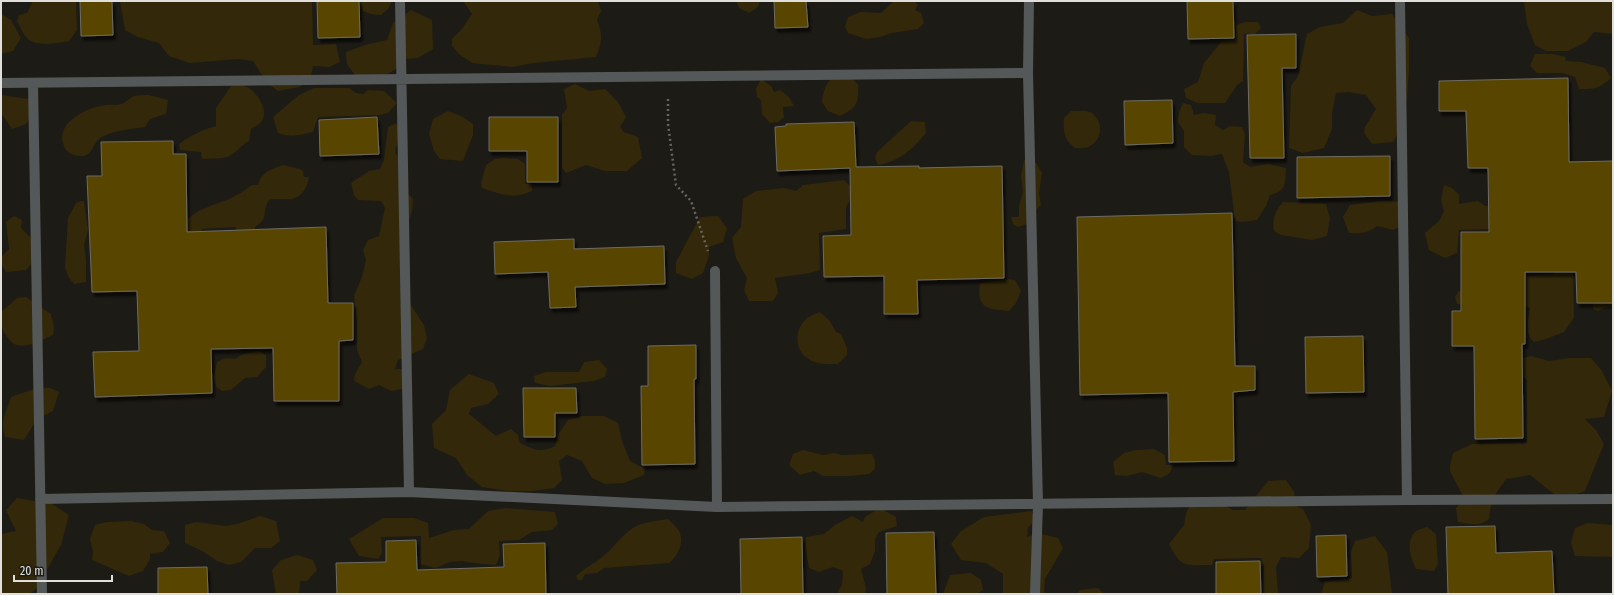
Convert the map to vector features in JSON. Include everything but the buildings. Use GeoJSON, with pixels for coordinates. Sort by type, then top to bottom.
{"type":"FeatureCollection","features":[{"type":"Feature","properties":{"kind":"street"},"geometry":{"type":"LineString","coordinates":[[400,1],[409,492]]}},
{"type":"Feature","properties":{"kind":"street"},"geometry":{"type":"LineString","coordinates":[[1029,1],[1028,73],[1038,504],[1035,594]]}},
{"type":"Feature","properties":{"kind":"street"},"geometry":{"type":"LineString","coordinates":[[1400,1],[1407,500]]}},
{"type":"Feature","properties":{"kind":"street"},"geometry":{"type":"LineString","coordinates":[[1,83],[401,81],[668,76],[1028,73]]}},
{"type":"Feature","properties":{"kind":"street"},"geometry":{"type":"LineString","coordinates":[[33,83],[42,594]]}},
{"type":"Feature","properties":{"kind":"street"},"geometry":{"type":"LineString","coordinates":[[715,271],[717,507]]}},
{"type":"Feature","properties":{"kind":"street"},"geometry":{"type":"LineString","coordinates":[[40,499],[409,492],[717,507],[1407,500],[1613,500]]}},
{"type":"Feature","properties":{"kind":"path"},"geometry":{"type":"LineString","coordinates":[[668,76],[668,124],[676,184],[691,201],[715,271]]}},
{"type":"Feature","properties":{"kind":"shaded area"},"geometry":{"type":"Polygon","coordinates":[[[33,1],[76,2],[77,30],[69,41],[53,44],[41,44],[35,43],[26,37],[17,21],[19,15],[27,13],[33,1]]]}},
{"type":"Feature","properties":{"kind":"shaded area"},"geometry":{"type":"Polygon","coordinates":[[[120,1],[312,1],[313,45],[336,44],[340,62],[329,67],[313,66],[310,81],[299,87],[278,91],[267,83],[253,61],[238,59],[190,63],[169,56],[159,43],[138,37],[125,30],[120,1]]]}},
{"type":"Feature","properties":{"kind":"shaded area"},"geometry":{"type":"Polygon","coordinates":[[[361,1],[392,1],[388,9],[381,15],[363,11],[361,1]]]}},
{"type":"Feature","properties":{"kind":"shaded area"},"geometry":{"type":"Polygon","coordinates":[[[463,1],[598,1],[601,11],[597,20],[601,38],[600,47],[596,57],[534,63],[512,67],[472,63],[459,54],[452,46],[452,39],[461,30],[472,14],[463,1]]]}},
{"type":"Feature","properties":{"kind":"shaded area"},"geometry":{"type":"Polygon","coordinates":[[[736,1],[760,1],[758,7],[749,13],[739,8],[736,1]]]}},
{"type":"Feature","properties":{"kind":"shaded area"},"geometry":{"type":"Polygon","coordinates":[[[894,1],[914,1],[918,5],[915,10],[921,13],[924,23],[918,29],[866,39],[848,33],[845,27],[848,17],[861,12],[881,13],[894,1]]]}},
{"type":"Feature","properties":{"kind":"shaded area"},"geometry":{"type":"Polygon","coordinates":[[[1524,1],[1613,1],[1613,34],[1594,32],[1586,42],[1568,51],[1546,51],[1535,45],[1527,24],[1524,1]]]}},
{"type":"Feature","properties":{"kind":"shaded area"},"geometry":{"type":"Polygon","coordinates":[[[411,10],[432,20],[433,49],[418,58],[404,59],[394,70],[384,75],[377,77],[357,78],[347,64],[346,52],[368,44],[387,40],[393,23],[411,10]]]}},
{"type":"Feature","properties":{"kind":"shaded area"},"geometry":{"type":"Polygon","coordinates":[[[1357,10],[1372,16],[1392,14],[1409,38],[1407,99],[1400,108],[1399,131],[1393,142],[1372,144],[1364,133],[1365,127],[1376,109],[1366,95],[1349,92],[1336,93],[1332,113],[1332,129],[1324,148],[1303,153],[1289,148],[1291,86],[1298,76],[1307,34],[1320,27],[1343,23],[1357,10]]]}},
{"type":"Feature","properties":{"kind":"shaded area"},"geometry":{"type":"Polygon","coordinates":[[[1,14],[11,20],[21,38],[13,51],[1,54],[1,14]]]}},
{"type":"Feature","properties":{"kind":"shaded area"},"geometry":{"type":"Polygon","coordinates":[[[1246,22],[1258,22],[1261,28],[1255,34],[1244,34],[1243,81],[1237,85],[1225,103],[1198,103],[1186,98],[1184,89],[1198,82],[1204,63],[1222,41],[1236,39],[1236,25],[1246,22]]]}},
{"type":"Feature","properties":{"kind":"shaded area"},"geometry":{"type":"Polygon","coordinates":[[[1535,54],[1553,54],[1565,57],[1566,61],[1581,62],[1605,68],[1611,78],[1596,88],[1579,89],[1575,77],[1562,73],[1537,73],[1530,66],[1535,54]]]}},
{"type":"Feature","properties":{"kind":"shaded area"},"geometry":{"type":"Polygon","coordinates":[[[836,73],[849,76],[858,84],[856,104],[840,116],[828,111],[822,102],[826,86],[836,73]]]}},
{"type":"Feature","properties":{"kind":"shaded area"},"geometry":{"type":"Polygon","coordinates":[[[761,79],[771,86],[774,92],[780,90],[789,97],[794,106],[783,107],[784,117],[778,122],[770,123],[762,114],[761,100],[757,97],[756,89],[761,79]]]}},
{"type":"Feature","properties":{"kind":"shaded area"},"geometry":{"type":"Polygon","coordinates":[[[575,84],[589,91],[605,89],[618,102],[626,117],[620,127],[624,132],[638,137],[642,158],[627,171],[605,171],[586,165],[566,173],[562,168],[562,115],[567,108],[564,89],[575,84]]]}},
{"type":"Feature","properties":{"kind":"shaded area"},"geometry":{"type":"Polygon","coordinates":[[[231,86],[244,86],[251,89],[258,97],[263,107],[263,118],[258,125],[251,129],[249,141],[228,157],[221,158],[202,159],[201,152],[180,150],[179,144],[183,141],[197,133],[216,126],[216,108],[231,86]]]}},
{"type":"Feature","properties":{"kind":"shaded area"},"geometry":{"type":"Polygon","coordinates":[[[314,88],[349,88],[356,93],[364,94],[368,90],[384,91],[397,103],[388,113],[380,115],[318,117],[313,132],[291,136],[278,133],[273,117],[299,95],[314,88]]]}},
{"type":"Feature","properties":{"kind":"shaded area"},"geometry":{"type":"Polygon","coordinates":[[[1,95],[29,99],[33,114],[26,124],[12,129],[1,113],[1,95]]]}},
{"type":"Feature","properties":{"kind":"shaded area"},"geometry":{"type":"Polygon","coordinates":[[[149,95],[168,100],[166,114],[150,119],[145,127],[107,134],[96,142],[90,153],[85,156],[74,155],[65,148],[62,138],[64,130],[68,123],[74,118],[98,106],[119,105],[134,96],[149,95]]]}},
{"type":"Feature","properties":{"kind":"shaded area"},"geometry":{"type":"Polygon","coordinates":[[[1183,103],[1191,105],[1194,115],[1204,113],[1216,115],[1215,125],[1223,130],[1230,126],[1242,127],[1245,134],[1243,162],[1250,167],[1268,164],[1286,168],[1284,186],[1280,191],[1270,195],[1266,206],[1257,220],[1243,222],[1235,221],[1229,172],[1222,154],[1211,156],[1192,155],[1184,147],[1184,131],[1178,122],[1179,112],[1183,103]]]}},
{"type":"Feature","properties":{"kind":"shaded area"},"geometry":{"type":"Polygon","coordinates":[[[448,111],[463,117],[473,124],[473,135],[463,161],[440,159],[434,151],[429,134],[433,119],[448,111]]]}},
{"type":"Feature","properties":{"kind":"shaded area"},"geometry":{"type":"Polygon","coordinates":[[[1071,111],[1088,111],[1095,115],[1100,124],[1097,139],[1089,147],[1075,148],[1066,138],[1064,131],[1064,118],[1071,111]]]}},
{"type":"Feature","properties":{"kind":"shaded area"},"geometry":{"type":"Polygon","coordinates":[[[911,121],[925,122],[926,133],[916,145],[899,158],[878,165],[875,158],[877,152],[911,121]]]}},
{"type":"Feature","properties":{"kind":"shaded area"},"geometry":{"type":"Polygon","coordinates":[[[396,123],[400,130],[400,134],[395,151],[401,165],[402,187],[413,199],[412,211],[408,223],[409,302],[424,325],[427,338],[423,349],[398,360],[395,369],[404,369],[408,388],[391,391],[379,385],[369,389],[354,381],[355,374],[362,362],[357,350],[357,321],[354,296],[362,277],[366,260],[363,250],[368,240],[379,236],[385,208],[381,201],[358,200],[354,195],[351,183],[369,171],[380,169],[384,160],[388,127],[396,123]]]}},
{"type":"Feature","properties":{"kind":"shaded area"},"geometry":{"type":"Polygon","coordinates":[[[495,159],[518,159],[525,164],[525,184],[532,184],[532,191],[513,196],[482,188],[481,183],[486,165],[495,159]]]}},
{"type":"Feature","properties":{"kind":"shaded area"},"geometry":{"type":"Polygon","coordinates":[[[1024,160],[1036,163],[1042,173],[1039,193],[1041,205],[1035,211],[1033,222],[1018,227],[1013,224],[1011,217],[1019,217],[1019,206],[1023,192],[1021,176],[1024,160]]]}},
{"type":"Feature","properties":{"kind":"shaded area"},"geometry":{"type":"Polygon","coordinates":[[[283,165],[303,171],[304,177],[309,177],[307,184],[302,194],[296,198],[269,200],[264,218],[255,227],[255,246],[238,253],[236,227],[202,229],[197,251],[175,220],[188,219],[208,207],[234,197],[252,185],[258,185],[264,174],[283,165]]]}},
{"type":"Feature","properties":{"kind":"shaded area"},"geometry":{"type":"Polygon","coordinates":[[[844,180],[853,189],[846,207],[846,229],[819,233],[820,270],[810,273],[775,278],[778,293],[773,301],[749,301],[744,290],[747,278],[736,258],[732,238],[741,227],[743,199],[756,191],[784,188],[796,191],[803,185],[844,180]]]}},
{"type":"Feature","properties":{"kind":"shaded area"},"geometry":{"type":"Polygon","coordinates":[[[1444,185],[1452,188],[1459,195],[1459,204],[1478,201],[1485,206],[1513,206],[1558,245],[1521,228],[1459,230],[1457,253],[1445,258],[1429,250],[1425,233],[1439,221],[1444,211],[1441,200],[1444,185]]]}},
{"type":"Feature","properties":{"kind":"shaded area"},"geometry":{"type":"Polygon","coordinates":[[[84,201],[88,230],[84,245],[86,259],[86,282],[74,284],[69,278],[65,268],[68,218],[76,203],[84,201]]]}},
{"type":"Feature","properties":{"kind":"shaded area"},"geometry":{"type":"Polygon","coordinates":[[[1381,201],[1408,202],[1408,223],[1393,230],[1377,226],[1364,232],[1349,233],[1343,217],[1350,205],[1381,201]]]}},
{"type":"Feature","properties":{"kind":"shaded area"},"geometry":{"type":"Polygon","coordinates":[[[1283,202],[1326,204],[1330,218],[1327,236],[1312,240],[1281,235],[1274,231],[1273,222],[1275,215],[1283,202]]]}},
{"type":"Feature","properties":{"kind":"shaded area"},"geometry":{"type":"Polygon","coordinates":[[[14,216],[22,220],[21,228],[32,239],[33,262],[26,270],[6,272],[1,264],[1,257],[9,249],[6,222],[14,216]]]}},
{"type":"Feature","properties":{"kind":"shaded area"},"geometry":{"type":"Polygon","coordinates":[[[718,216],[727,228],[723,242],[709,247],[709,256],[703,273],[692,279],[676,273],[676,262],[700,217],[718,216]]]}},
{"type":"Feature","properties":{"kind":"shaded area"},"geometry":{"type":"Polygon","coordinates":[[[1558,245],[1574,259],[1574,318],[1564,332],[1534,342],[1529,335],[1528,330],[1530,308],[1503,304],[1457,304],[1455,297],[1459,291],[1473,289],[1522,276],[1554,274],[1558,245]]]}},
{"type":"Feature","properties":{"kind":"shaded area"},"geometry":{"type":"Polygon","coordinates":[[[1009,279],[1015,280],[1021,291],[1016,303],[1009,311],[990,308],[982,303],[979,292],[980,283],[1009,279]]]}},
{"type":"Feature","properties":{"kind":"shaded area"},"geometry":{"type":"Polygon","coordinates":[[[1613,295],[1613,307],[1603,308],[1598,311],[1593,309],[1593,304],[1599,303],[1613,295]]]}},
{"type":"Feature","properties":{"kind":"shaded area"},"geometry":{"type":"Polygon","coordinates":[[[26,297],[51,314],[54,327],[53,335],[35,343],[23,346],[12,343],[8,338],[2,328],[1,312],[17,298],[26,297]]]}},
{"type":"Feature","properties":{"kind":"shaded area"},"geometry":{"type":"Polygon","coordinates":[[[820,312],[830,321],[836,332],[841,334],[847,348],[847,355],[838,364],[822,364],[814,362],[807,358],[800,350],[798,344],[798,333],[802,323],[807,318],[820,312]]]}},
{"type":"Feature","properties":{"kind":"shaded area"},"geometry":{"type":"Polygon","coordinates":[[[259,351],[266,355],[266,367],[257,377],[245,378],[231,390],[222,391],[216,387],[214,377],[217,362],[226,358],[235,359],[243,354],[259,351]]]}},
{"type":"Feature","properties":{"kind":"shaded area"},"geometry":{"type":"Polygon","coordinates":[[[1531,356],[1549,361],[1569,358],[1591,358],[1602,371],[1612,391],[1604,417],[1585,419],[1596,430],[1604,444],[1585,491],[1577,494],[1554,494],[1530,475],[1506,479],[1492,499],[1489,519],[1486,522],[1471,524],[1458,522],[1456,508],[1464,498],[1450,471],[1453,453],[1472,444],[1527,443],[1527,380],[1519,374],[1520,359],[1531,356]]]}},
{"type":"Feature","properties":{"kind":"shaded area"},"geometry":{"type":"Polygon","coordinates":[[[599,360],[607,369],[605,377],[594,381],[550,386],[535,383],[534,376],[546,372],[579,372],[584,362],[599,360]]]}},
{"type":"Feature","properties":{"kind":"shaded area"},"geometry":{"type":"Polygon","coordinates":[[[469,374],[494,383],[499,394],[488,404],[471,408],[469,414],[496,436],[511,429],[518,435],[520,443],[534,449],[541,450],[555,446],[559,433],[568,420],[582,416],[604,416],[618,423],[622,441],[630,461],[645,469],[644,475],[624,483],[605,484],[592,478],[582,461],[567,455],[559,461],[562,480],[554,488],[532,491],[508,491],[482,487],[467,475],[456,458],[434,448],[432,424],[446,410],[450,390],[469,374]]]}},
{"type":"Feature","properties":{"kind":"shaded area"},"geometry":{"type":"Polygon","coordinates":[[[37,388],[50,388],[59,392],[53,411],[37,419],[24,440],[5,437],[3,421],[11,397],[37,388]]]}},
{"type":"Feature","properties":{"kind":"shaded area"},"geometry":{"type":"Polygon","coordinates":[[[1154,449],[1165,455],[1166,465],[1173,465],[1170,473],[1161,478],[1142,472],[1127,476],[1115,475],[1113,462],[1124,453],[1136,450],[1154,449]]]}},
{"type":"Feature","properties":{"kind":"shaded area"},"geometry":{"type":"Polygon","coordinates":[[[803,450],[823,455],[834,453],[842,455],[872,454],[875,461],[875,469],[869,474],[850,476],[823,476],[814,471],[800,475],[789,465],[793,454],[803,450]]]}},
{"type":"Feature","properties":{"kind":"shaded area"},"geometry":{"type":"Polygon","coordinates":[[[1286,480],[1294,492],[1296,506],[1303,509],[1311,525],[1309,548],[1299,558],[1281,557],[1276,567],[1278,594],[1263,594],[1264,566],[1261,558],[1214,559],[1212,565],[1191,565],[1181,562],[1177,558],[1169,544],[1184,525],[1186,513],[1193,500],[1214,499],[1233,510],[1245,510],[1268,481],[1286,480]]]}},
{"type":"Feature","properties":{"kind":"shaded area"},"geometry":{"type":"Polygon","coordinates":[[[17,498],[52,504],[69,515],[61,545],[36,589],[29,594],[1,594],[1,534],[16,531],[6,510],[17,498]]]}},
{"type":"Feature","properties":{"kind":"shaded area"},"geometry":{"type":"Polygon","coordinates":[[[506,508],[555,512],[558,524],[552,530],[532,532],[519,540],[499,541],[500,555],[496,565],[462,561],[450,562],[435,568],[421,564],[421,536],[381,537],[382,553],[378,559],[359,556],[349,539],[383,518],[414,518],[428,523],[429,538],[454,530],[469,529],[488,511],[506,508]]]}},
{"type":"Feature","properties":{"kind":"shaded area"},"geometry":{"type":"Polygon","coordinates":[[[880,508],[896,517],[897,526],[879,532],[875,539],[875,551],[870,564],[861,569],[866,588],[865,594],[839,594],[838,591],[842,585],[843,571],[833,567],[819,572],[809,568],[806,550],[806,537],[824,534],[835,525],[852,516],[863,522],[865,517],[880,508]]]}},
{"type":"Feature","properties":{"kind":"shaded area"},"geometry":{"type":"Polygon","coordinates":[[[1031,511],[1036,519],[1028,528],[1027,537],[1038,533],[1058,538],[1063,548],[1045,579],[1044,594],[1003,594],[1003,574],[986,563],[961,560],[951,544],[961,531],[984,517],[1031,511]]]}},
{"type":"Feature","properties":{"kind":"shaded area"},"geometry":{"type":"Polygon","coordinates":[[[260,516],[276,521],[280,541],[271,548],[255,548],[241,562],[229,565],[217,561],[204,552],[185,543],[185,525],[196,522],[226,526],[260,516]]]}},
{"type":"Feature","properties":{"kind":"shaded area"},"geometry":{"type":"Polygon","coordinates":[[[668,519],[676,526],[681,535],[681,544],[678,553],[669,563],[604,568],[597,573],[585,574],[582,580],[578,580],[576,576],[605,555],[634,527],[653,521],[668,519]]]}},
{"type":"Feature","properties":{"kind":"shaded area"},"geometry":{"type":"Polygon","coordinates":[[[131,521],[144,524],[152,530],[164,531],[170,543],[163,552],[150,554],[150,559],[143,571],[129,576],[92,560],[93,552],[90,539],[95,525],[107,522],[131,521]]]}},
{"type":"Feature","properties":{"kind":"shaded area"},"geometry":{"type":"Polygon","coordinates":[[[1587,523],[1613,525],[1613,557],[1575,556],[1571,543],[1575,528],[1587,523]]]}},
{"type":"Feature","properties":{"kind":"shaded area"},"geometry":{"type":"Polygon","coordinates":[[[1427,527],[1436,534],[1438,564],[1434,571],[1416,569],[1410,550],[1410,541],[1412,536],[1415,532],[1427,527]]]}},
{"type":"Feature","properties":{"kind":"shaded area"},"geometry":{"type":"Polygon","coordinates":[[[1375,536],[1387,552],[1392,594],[1321,594],[1325,582],[1352,578],[1351,552],[1355,541],[1375,536]]]}},
{"type":"Feature","properties":{"kind":"shaded area"},"geometry":{"type":"Polygon","coordinates":[[[297,555],[313,560],[317,570],[307,581],[300,581],[299,594],[276,594],[272,570],[281,560],[297,555]]]}},
{"type":"Feature","properties":{"kind":"shaded area"},"geometry":{"type":"Polygon","coordinates":[[[971,573],[981,580],[983,590],[977,594],[943,594],[950,575],[971,573]]]}},
{"type":"Feature","properties":{"kind":"shaded area"},"geometry":{"type":"Polygon","coordinates":[[[1098,588],[1104,594],[1077,594],[1080,590],[1098,588]]]}}]}
